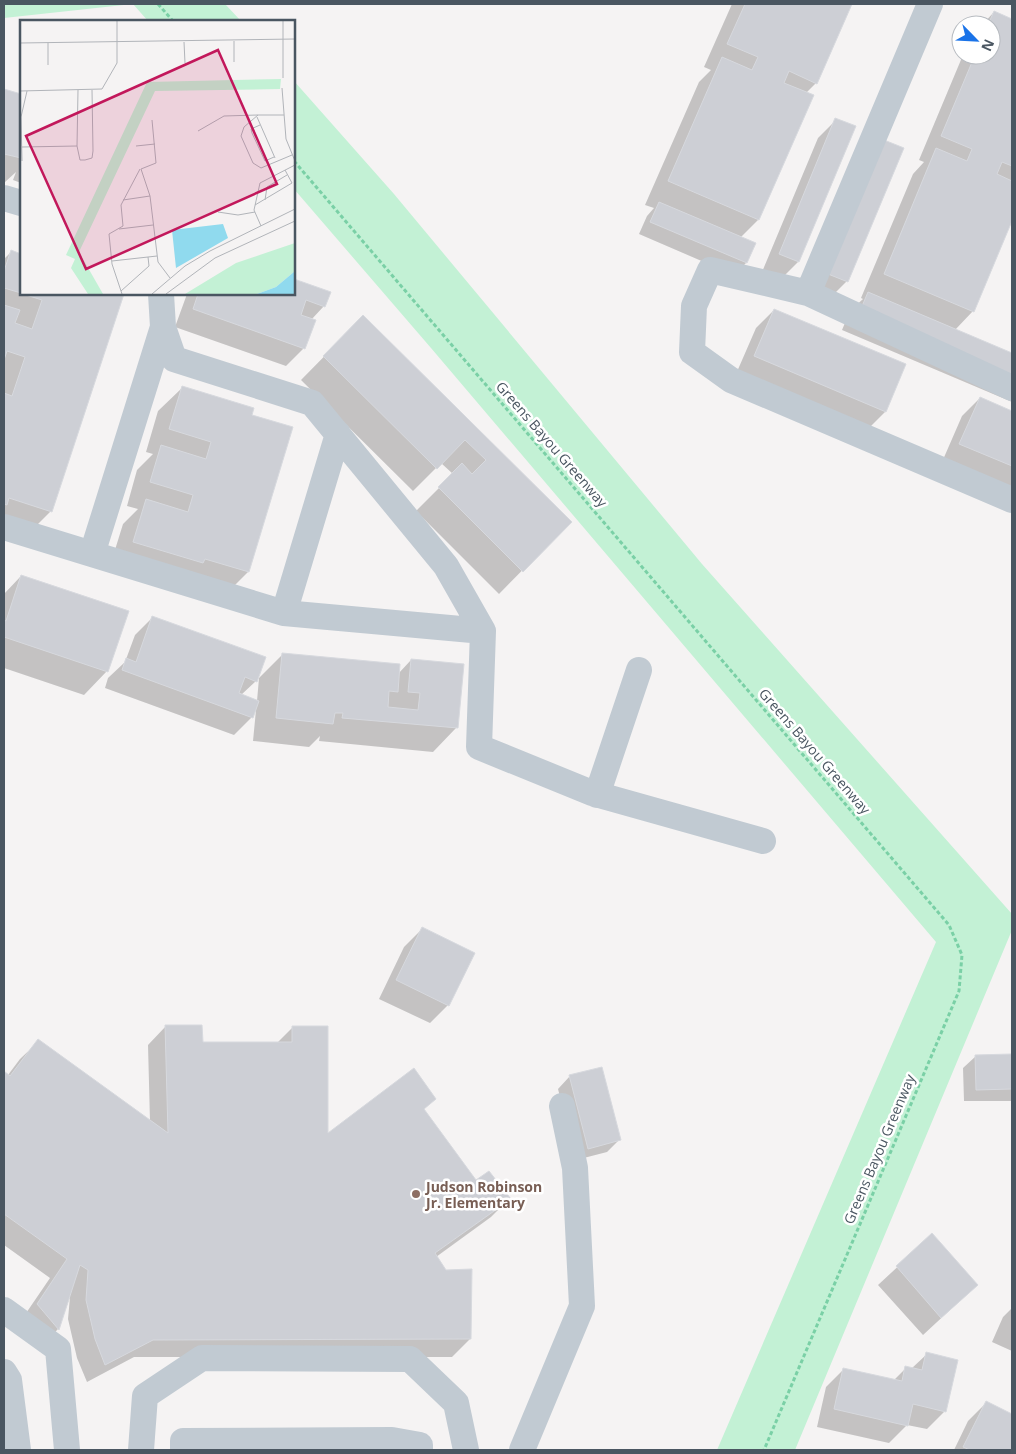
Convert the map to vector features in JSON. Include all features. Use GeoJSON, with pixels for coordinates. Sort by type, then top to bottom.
{"type":"FeatureCollection","features":[{"type":"Feature","properties":{"kind":"lane"},"geometry":{"type":"LineString","coordinates":[[808,293],[930,4]]}},
{"type":"Feature","properties":{"kind":"lane"},"geometry":{"type":"LineString","coordinates":[[4,198],[20,203]]}},
{"type":"Feature","properties":{"kind":"lane"},"geometry":{"type":"LineString","coordinates":[[1012,388],[808,293],[710,270],[694,306],[692,352],[731,380],[1012,500]]}},
{"type":"Feature","properties":{"kind":"lane"},"geometry":{"type":"LineString","coordinates":[[161,295],[163,327],[174,359],[312,403],[446,566],[483,631],[479,747],[597,795],[763,840]]}},
{"type":"Feature","properties":{"kind":"lane"},"geometry":{"type":"LineString","coordinates":[[92,554],[163,327]]}},
{"type":"Feature","properties":{"kind":"lane"},"geometry":{"type":"LineString","coordinates":[[284,613],[338,434]]}},
{"type":"Feature","properties":{"kind":"lane"},"geometry":{"type":"LineString","coordinates":[[4,527],[284,613],[483,631]]}},
{"type":"Feature","properties":{"kind":"lane"},"geometry":{"type":"LineString","coordinates":[[597,795],[639,670]]}},
{"type":"Feature","properties":{"kind":"lane"},"geometry":{"type":"LineString","coordinates":[[522,1450],[582,1306],[575,1168],[562,1106]]}},
{"type":"Feature","properties":{"kind":"lane"},"geometry":{"type":"LineString","coordinates":[[4,1310],[58,1349],[67,1450]]}},
{"type":"Feature","properties":{"kind":"lane"},"geometry":{"type":"LineString","coordinates":[[141,1450],[145,1396],[202,1358],[410,1359],[456,1404],[466,1450]]}},
{"type":"Feature","properties":{"kind":"lane"},"geometry":{"type":"LineString","coordinates":[[4,1372],[9,1380],[18,1450]]}},
{"type":"Feature","properties":{"kind":"lane"},"geometry":{"type":"LineString","coordinates":[[183,1450],[183,1441],[392,1440],[420,1445],[420,1450]]}},
{"type":"Feature","properties":{"kind":"path"},"geometry":{"type":"LineString","coordinates":[[158,4],[172,20]]}},
{"type":"Feature","properties":{"kind":"path","name":"Greens Bayou Greenway"},"geometry":{"type":"LineString","coordinates":[[295,162],[949,925],[962,955],[959,991],[764,1450]]}},
{"type":"Feature","properties":{"kind":"green space"},"geometry":{"type":"Polygon","coordinates":[[[4,4],[133,4],[4,18],[4,4]]]}},
{"type":"Feature","properties":{"kind":"green space"},"geometry":{"type":"Polygon","coordinates":[[[133,4],[225,4],[240,20],[147,20],[133,4]]]}},
{"type":"Feature","properties":{"kind":"green space"},"geometry":{"type":"Polygon","coordinates":[[[295,82],[394,194],[702,564],[1012,914],[1012,930],[795,1450],[717,1450],[936,942],[295,190],[295,82]]]}},
{"type":"Feature","properties":{"kind":"building"},"geometry":{"type":"Polygon","coordinates":[[[745,4],[852,4],[817,84],[789,71],[784,83],[814,95],[759,220],[668,181],[722,57],[752,70],[758,57],[727,44],[745,4]]]}},
{"type":"Feature","properties":{"kind":"building"},"geometry":{"type":"Polygon","coordinates":[[[994,11],[1012,19],[1012,166],[1002,162],[997,174],[1012,181],[1012,221],[974,312],[884,274],[936,148],[967,161],[972,149],[941,136],[971,65],[1001,65],[1001,15],[992,15],[994,11]]]}},
{"type":"Feature","properties":{"kind":"building"},"geometry":{"type":"Polygon","coordinates":[[[4,89],[20,94],[20,158],[4,154],[4,89]]]}},
{"type":"Feature","properties":{"kind":"building"},"geometry":{"type":"Polygon","coordinates":[[[835,118],[856,126],[799,262],[779,254],[835,118]]]}},
{"type":"Feature","properties":{"kind":"building"},"geometry":{"type":"Polygon","coordinates":[[[884,140],[904,148],[848,282],[828,274],[884,140]]]}},
{"type":"Feature","properties":{"kind":"building"},"geometry":{"type":"Polygon","coordinates":[[[659,202],[756,243],[747,263],[650,222],[659,202]]]}},
{"type":"Feature","properties":{"kind":"building"},"geometry":{"type":"Polygon","coordinates":[[[11,250],[20,254],[20,293],[4,288],[4,271],[11,250]]]}},
{"type":"Feature","properties":{"kind":"building"},"geometry":{"type":"Polygon","coordinates":[[[295,279],[331,292],[325,307],[306,300],[301,315],[316,320],[305,349],[193,309],[198,295],[295,295],[295,279]]]}},
{"type":"Feature","properties":{"kind":"building"},"geometry":{"type":"Polygon","coordinates":[[[868,292],[1012,353],[1012,376],[860,311],[868,292]]]}},
{"type":"Feature","properties":{"kind":"building"},"geometry":{"type":"Polygon","coordinates":[[[26,295],[124,295],[52,512],[9,498],[7,505],[4,504],[4,393],[12,396],[25,357],[7,351],[4,360],[4,305],[20,310],[15,323],[32,329],[42,300],[26,295]]]}},
{"type":"Feature","properties":{"kind":"building"},"geometry":{"type":"Polygon","coordinates":[[[774,309],[906,364],[886,412],[754,356],[774,309]]]}},
{"type":"Feature","properties":{"kind":"building"},"geometry":{"type":"Polygon","coordinates":[[[363,315],[572,522],[523,572],[438,487],[462,463],[472,474],[486,460],[465,440],[437,469],[323,356],[363,315]]]}},
{"type":"Feature","properties":{"kind":"building"},"geometry":{"type":"Polygon","coordinates":[[[182,386],[254,408],[252,415],[293,427],[249,572],[205,559],[203,563],[133,542],[146,499],[188,512],[193,495],[150,482],[161,445],[206,459],[211,442],[169,429],[182,386]]]}},
{"type":"Feature","properties":{"kind":"building"},"geometry":{"type":"Polygon","coordinates":[[[980,397],[1012,411],[1012,466],[959,444],[980,397]]]}},
{"type":"Feature","properties":{"kind":"building"},"geometry":{"type":"Polygon","coordinates":[[[21,575],[129,611],[108,672],[4,637],[4,620],[6,621],[21,575]]]}},
{"type":"Feature","properties":{"kind":"building"},"geometry":{"type":"Polygon","coordinates":[[[152,616],[266,657],[257,682],[245,677],[239,693],[259,701],[253,718],[122,670],[126,658],[136,662],[152,616]]]}},
{"type":"Feature","properties":{"kind":"building"},"geometry":{"type":"Polygon","coordinates":[[[282,653],[400,664],[398,692],[389,691],[388,707],[418,710],[420,693],[408,692],[411,659],[464,664],[458,728],[342,718],[343,713],[335,713],[333,724],[276,718],[282,653]]]}},
{"type":"Feature","properties":{"kind":"building"},"geometry":{"type":"Polygon","coordinates":[[[422,927],[475,953],[449,1006],[396,980],[422,927]]]}},
{"type":"Feature","properties":{"kind":"building"},"geometry":{"type":"Polygon","coordinates":[[[165,1025],[202,1025],[203,1042],[292,1042],[292,1026],[328,1026],[328,1133],[414,1068],[436,1099],[424,1109],[476,1180],[489,1171],[511,1199],[435,1253],[446,1270],[472,1269],[471,1339],[153,1340],[105,1365],[95,1339],[86,1300],[88,1270],[80,1265],[59,1330],[37,1304],[67,1259],[4,1214],[4,1071],[10,1076],[38,1039],[168,1133],[165,1025]]]}},
{"type":"Feature","properties":{"kind":"building"},"geometry":{"type":"Polygon","coordinates":[[[1012,1054],[1012,1089],[976,1090],[975,1055],[1012,1054]]]}},
{"type":"Feature","properties":{"kind":"building"},"geometry":{"type":"Polygon","coordinates":[[[602,1067],[621,1140],[588,1149],[569,1075],[602,1067]]]}},
{"type":"Feature","properties":{"kind":"building"},"geometry":{"type":"Polygon","coordinates":[[[932,1233],[978,1285],[941,1318],[896,1266],[932,1233]]]}},
{"type":"Feature","properties":{"kind":"building"},"geometry":{"type":"Polygon","coordinates":[[[926,1352],[958,1360],[946,1412],[913,1404],[908,1426],[834,1409],[843,1368],[902,1381],[905,1366],[922,1370],[926,1352]]]}},
{"type":"Feature","properties":{"kind":"building"},"geometry":{"type":"Polygon","coordinates":[[[986,1401],[1012,1414],[1012,1450],[970,1450],[963,1447],[986,1401]]]}},
{"type":"Feature","properties":{"kind":"place","name":"Judson Robinson Jr. Elementary"},"geometry":{"type":"Point","coordinates":[416,1194]}}]}
